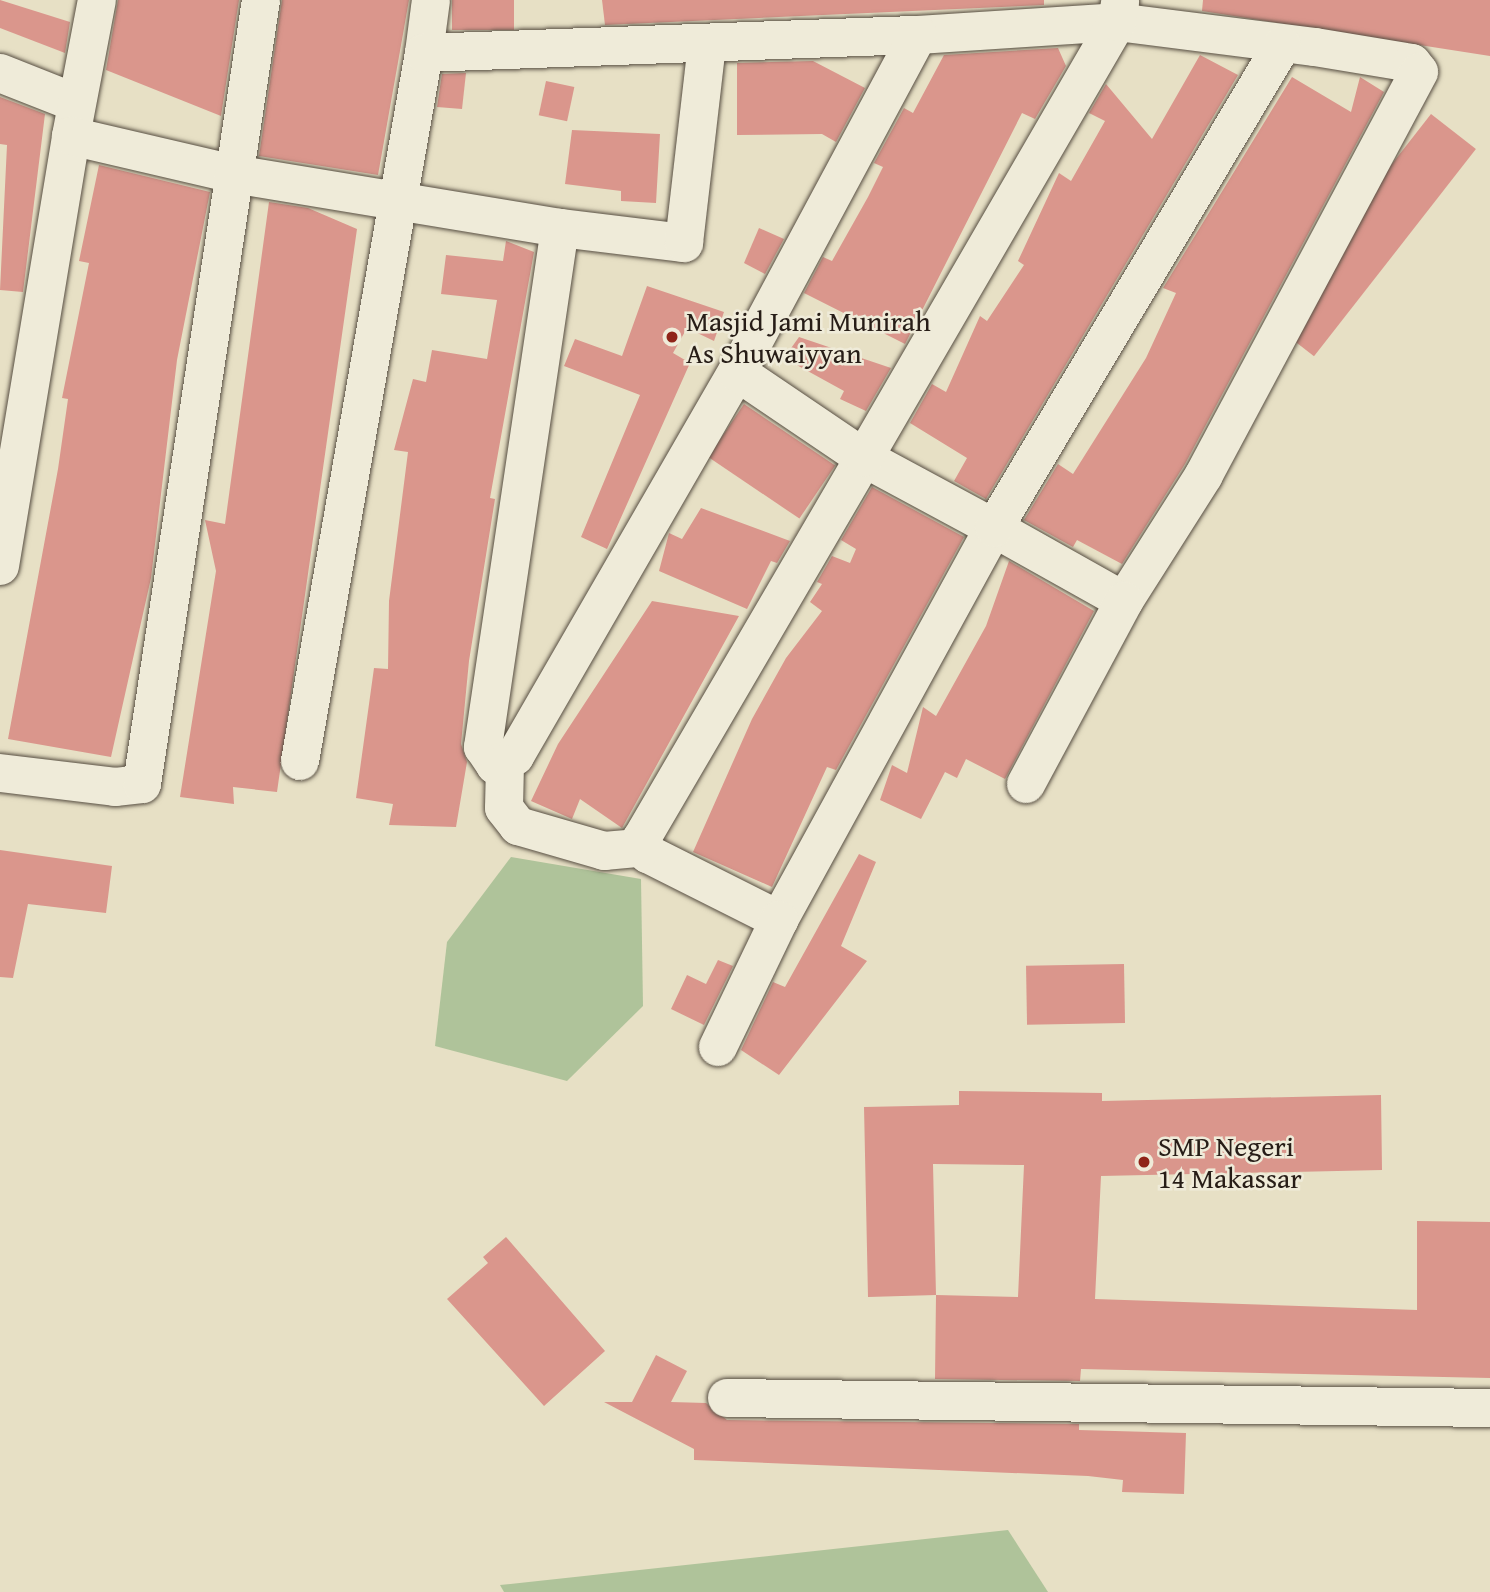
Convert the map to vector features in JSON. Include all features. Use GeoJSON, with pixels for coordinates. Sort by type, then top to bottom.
{"type":"FeatureCollection","features":[{"type":"Feature","properties":{"kind":"street"},"geometry":{"type":"LineString","coordinates":[[0,566],[73,119],[97,0]]}},
{"type":"Feature","properties":{"kind":"street"},"geometry":{"type":"LineString","coordinates":[[0,773],[115,787],[142,784],[261,0]]}},
{"type":"Feature","properties":{"kind":"street"},"geometry":{"type":"LineString","coordinates":[[300,761],[431,0]]}},
{"type":"Feature","properties":{"kind":"street"},"geometry":{"type":"LineString","coordinates":[[424,53],[707,45],[918,35],[1118,11],[1282,45],[1412,63],[1419,72],[1217,452],[1124,601],[1027,783]]}},
{"type":"Feature","properties":{"kind":"street"},"geometry":{"type":"LineString","coordinates":[[642,848],[641,839],[864,458],[1118,11]]}},
{"type":"Feature","properties":{"kind":"street"},"geometry":{"type":"LineString","coordinates":[[779,920],[642,848],[604,851],[518,826],[504,808],[505,764],[549,699],[737,372],[918,35]]}},
{"type":"Feature","properties":{"kind":"street"},"geometry":{"type":"LineString","coordinates":[[0,73],[73,119],[234,174],[397,204],[684,243],[707,45]]}},
{"type":"Feature","properties":{"kind":"street"},"geometry":{"type":"LineString","coordinates":[[718,1047],[779,920],[995,528],[1282,45]]}},
{"type":"Feature","properties":{"kind":"street"},"geometry":{"type":"LineString","coordinates":[[505,764],[486,760],[483,747],[560,228]]}},
{"type":"Feature","properties":{"kind":"street"},"geometry":{"type":"LineString","coordinates":[[737,372],[864,458],[1124,601]]}},
{"type":"Feature","properties":{"kind":"street"},"geometry":{"type":"LineString","coordinates":[[727,1398],[1490,1408]]}},
{"type":"Feature","properties":{"kind":"green space"},"geometry":{"type":"Polygon","coordinates":[[[511,857],[641,879],[643,1006],[567,1081],[435,1046],[447,942],[511,857]]]}},
{"type":"Feature","properties":{"kind":"green space"},"geometry":{"type":"Polygon","coordinates":[[[1008,1530],[1048,1592],[504,1592],[500,1585],[1008,1530]]]}},
{"type":"Feature","properties":{"kind":"building"},"geometry":{"type":"Polygon","coordinates":[[[0,0],[70,22],[65,53],[0,28],[0,0]]]}},
{"type":"Feature","properties":{"kind":"building"},"geometry":{"type":"Polygon","coordinates":[[[118,0],[239,0],[221,116],[106,70],[118,0]]]}},
{"type":"Feature","properties":{"kind":"building"},"geometry":{"type":"Polygon","coordinates":[[[282,0],[409,0],[378,175],[259,156],[282,0]]]}},
{"type":"Feature","properties":{"kind":"building"},"geometry":{"type":"Polygon","coordinates":[[[452,0],[514,0],[514,30],[452,30],[452,0]]]}},
{"type":"Feature","properties":{"kind":"building"},"geometry":{"type":"Polygon","coordinates":[[[602,0],[1044,0],[1044,5],[605,25],[602,0]]]}},
{"type":"Feature","properties":{"kind":"building"},"geometry":{"type":"Polygon","coordinates":[[[1203,0],[1490,0],[1490,56],[1202,11],[1203,0]]]}},
{"type":"Feature","properties":{"kind":"building"},"geometry":{"type":"Polygon","coordinates":[[[1058,48],[1066,66],[1035,119],[1022,113],[905,344],[804,293],[823,257],[832,261],[883,167],[874,163],[904,108],[913,113],[944,55],[1058,48]]]}},
{"type":"Feature","properties":{"kind":"building"},"geometry":{"type":"Polygon","coordinates":[[[1200,55],[1238,75],[986,499],[954,481],[967,458],[910,423],[932,384],[946,392],[980,316],[987,321],[1024,265],[1018,261],[1059,173],[1071,181],[1105,121],[1089,113],[1106,84],[1152,139],[1200,55]]]}},
{"type":"Feature","properties":{"kind":"building"},"geometry":{"type":"Polygon","coordinates":[[[813,61],[865,88],[836,142],[822,134],[737,135],[737,63],[813,61]]]}},
{"type":"Feature","properties":{"kind":"building"},"geometry":{"type":"Polygon","coordinates":[[[466,73],[462,109],[437,107],[442,74],[466,73]]]}},
{"type":"Feature","properties":{"kind":"building"},"geometry":{"type":"Polygon","coordinates":[[[1292,77],[1351,112],[1360,77],[1384,92],[1185,464],[1122,564],[1077,540],[1073,547],[1024,520],[1058,464],[1073,474],[1146,358],[1176,293],[1163,288],[1292,77]]]}},
{"type":"Feature","properties":{"kind":"building"},"geometry":{"type":"Polygon","coordinates":[[[546,81],[574,87],[567,121],[539,115],[546,81]]]}},
{"type":"Feature","properties":{"kind":"building"},"geometry":{"type":"Polygon","coordinates":[[[0,97],[45,114],[23,292],[0,290],[7,145],[0,144],[0,97]]]}},
{"type":"Feature","properties":{"kind":"building"},"geometry":{"type":"Polygon","coordinates":[[[1431,114],[1476,149],[1314,356],[1269,321],[1431,114]]]}},
{"type":"Feature","properties":{"kind":"building"},"geometry":{"type":"Polygon","coordinates":[[[572,130],[660,134],[656,203],[621,201],[621,191],[565,184],[572,130]]]}},
{"type":"Feature","properties":{"kind":"building"},"geometry":{"type":"Polygon","coordinates":[[[99,165],[210,192],[177,360],[151,578],[111,757],[8,739],[58,469],[68,399],[62,398],[89,263],[79,261],[99,165]]]}},
{"type":"Feature","properties":{"kind":"building"},"geometry":{"type":"Polygon","coordinates":[[[269,202],[308,208],[357,229],[277,792],[233,787],[234,804],[180,797],[216,571],[205,520],[225,524],[269,202]]]}},
{"type":"Feature","properties":{"kind":"building"},"geometry":{"type":"Polygon","coordinates":[[[759,228],[784,239],[765,274],[744,263],[759,228]]]}},
{"type":"Feature","properties":{"kind":"building"},"geometry":{"type":"Polygon","coordinates":[[[506,241],[534,252],[490,498],[495,499],[469,661],[461,744],[467,762],[456,827],[389,825],[393,804],[356,798],[374,668],[388,669],[389,601],[408,452],[394,450],[413,379],[426,382],[432,350],[487,359],[497,300],[441,294],[446,255],[503,261],[506,241]]]}},
{"type":"Feature","properties":{"kind":"building"},"geometry":{"type":"Polygon","coordinates":[[[647,286],[724,312],[714,341],[687,328],[673,353],[690,363],[607,549],[581,537],[640,395],[564,366],[575,339],[622,356],[647,286]]]}},
{"type":"Feature","properties":{"kind":"building"},"geometry":{"type":"Polygon","coordinates":[[[799,337],[891,368],[866,411],[840,399],[844,391],[784,358],[799,337]]]}},
{"type":"Feature","properties":{"kind":"building"},"geometry":{"type":"Polygon","coordinates":[[[744,404],[835,466],[799,519],[708,457],[744,404]]]}},
{"type":"Feature","properties":{"kind":"building"},"geometry":{"type":"Polygon","coordinates":[[[872,487],[964,537],[836,770],[827,767],[772,887],[693,852],[752,719],[786,658],[822,611],[810,602],[822,584],[817,582],[832,556],[850,563],[856,549],[841,540],[872,487]]]}},
{"type":"Feature","properties":{"kind":"building"},"geometry":{"type":"Polygon","coordinates":[[[701,508],[790,541],[777,563],[771,561],[747,609],[659,571],[669,533],[682,539],[701,508]]]}},
{"type":"Feature","properties":{"kind":"building"},"geometry":{"type":"Polygon","coordinates":[[[1009,561],[1094,611],[1005,779],[966,759],[957,778],[945,772],[921,819],[880,800],[892,765],[907,773],[923,707],[936,716],[986,626],[1009,561]]]}},
{"type":"Feature","properties":{"kind":"building"},"geometry":{"type":"Polygon","coordinates":[[[652,601],[739,616],[622,828],[580,799],[572,819],[531,801],[558,744],[652,601]]]}},
{"type":"Feature","properties":{"kind":"building"},"geometry":{"type":"Polygon","coordinates":[[[0,850],[112,866],[106,913],[28,904],[13,978],[0,977],[0,850]]]}},
{"type":"Feature","properties":{"kind":"building"},"geometry":{"type":"Polygon","coordinates":[[[859,854],[876,862],[841,946],[867,961],[779,1075],[741,1050],[773,982],[785,987],[859,854]]]}},
{"type":"Feature","properties":{"kind":"building"},"geometry":{"type":"Polygon","coordinates":[[[718,960],[733,966],[704,1025],[671,1009],[687,975],[706,984],[718,960]]]}},
{"type":"Feature","properties":{"kind":"building"},"geometry":{"type":"Polygon","coordinates":[[[1124,964],[1125,1023],[1027,1025],[1026,966],[1124,964]]]}},
{"type":"Feature","properties":{"kind":"building"},"geometry":{"type":"Polygon","coordinates":[[[959,1091],[1102,1093],[1102,1101],[1381,1095],[1382,1170],[1101,1176],[1095,1299],[1417,1310],[1417,1221],[1490,1222],[1490,1378],[1081,1369],[1080,1381],[935,1379],[936,1295],[868,1297],[864,1107],[959,1105],[959,1091]],[[933,1164],[936,1295],[1018,1297],[1024,1165],[933,1164]]]}},
{"type":"Feature","properties":{"kind":"building"},"geometry":{"type":"Polygon","coordinates":[[[506,1237],[605,1351],[544,1406],[447,1299],[488,1263],[483,1257],[506,1237]]]}},
{"type":"Feature","properties":{"kind":"building"},"geometry":{"type":"Polygon","coordinates":[[[656,1355],[687,1371],[671,1402],[706,1403],[727,1420],[1079,1424],[1079,1430],[1186,1433],[1184,1494],[1122,1492],[1123,1480],[1088,1476],[694,1460],[694,1449],[604,1402],[632,1402],[656,1355]]]}},
{"type":"Feature","properties":{"kind":"place","name":"Masjid Jami Munirah As Shuwaiyyan"},"geometry":{"type":"Point","coordinates":[672,337]}},
{"type":"Feature","properties":{"kind":"place","name":"SMP Negeri 14 Makassar"},"geometry":{"type":"Point","coordinates":[1144,1162]}}]}
